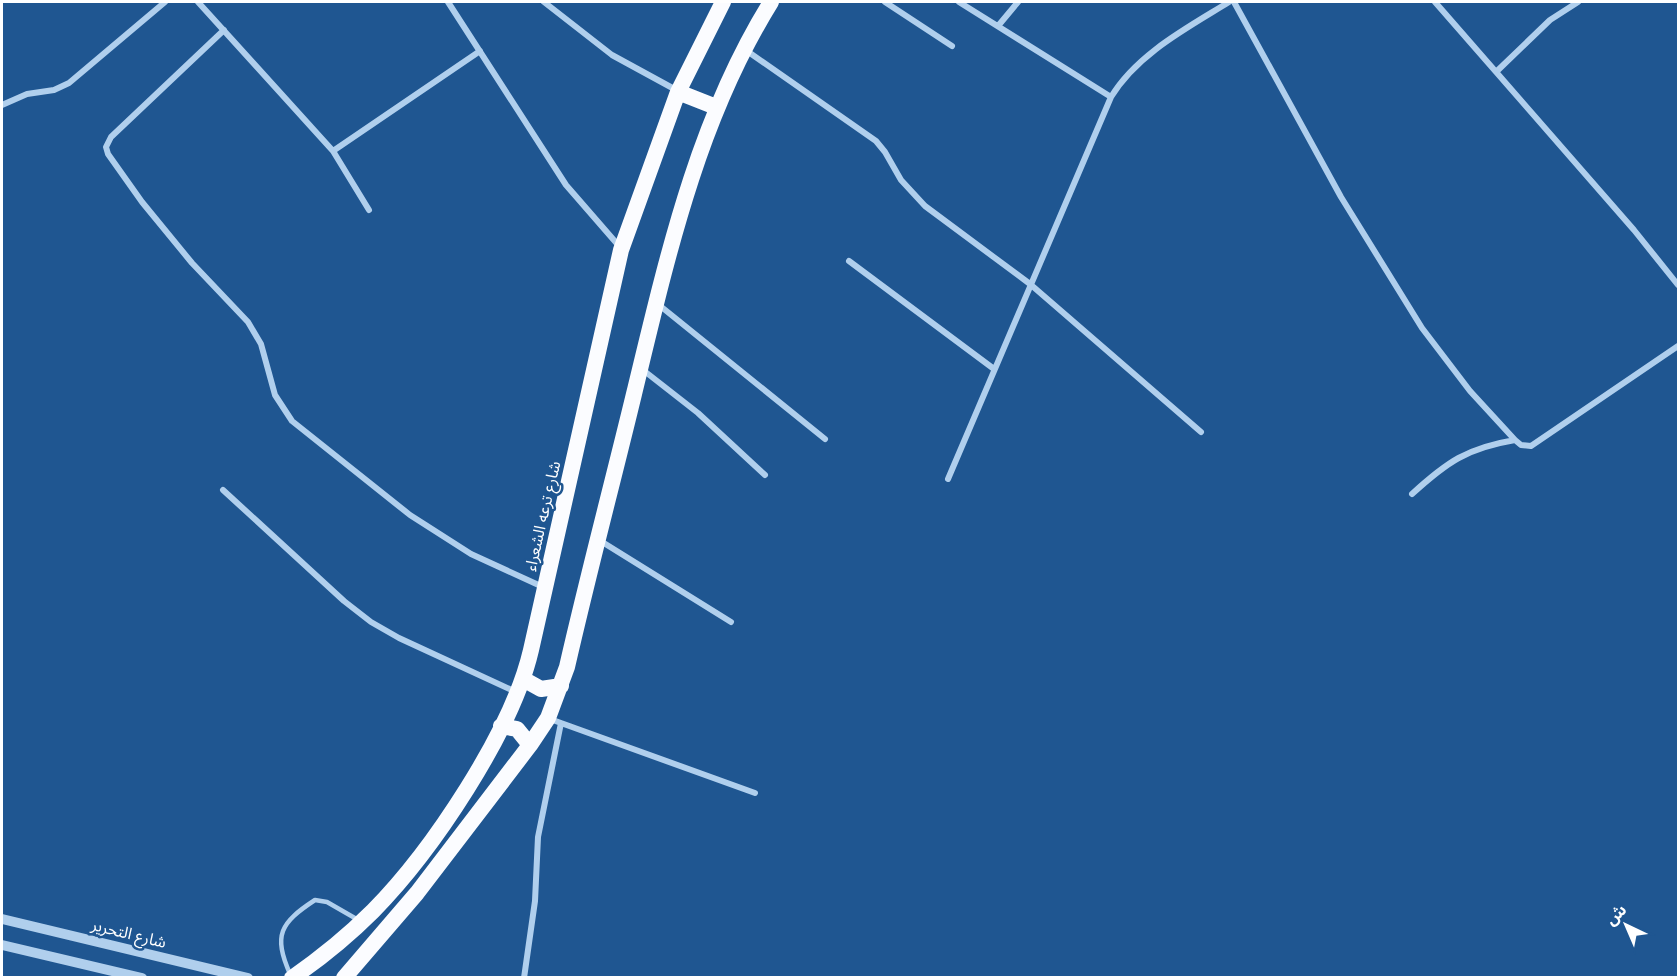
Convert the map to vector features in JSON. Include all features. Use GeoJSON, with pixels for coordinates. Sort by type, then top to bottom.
{"type":"FeatureCollection","features":[{"type":"Feature","properties":{"kind":"highway","name":"شارع ترعه الشعراء"},"geometry":{"type":"LineString","coordinates":[[292,977],[328,952],[362,922],[402,878],[453,808],[501,726],[520,686],[621,250],[678,92],[723,2]]}},
{"type":"Feature","properties":{"kind":"highway"},"geometry":{"type":"LineString","coordinates":[[344,978],[417,893],[530,745],[554,721],[656,303],[693,170],[716,107],[744,49],[771,2]]}},
{"type":"Feature","properties":{"kind":"highway"},"geometry":{"type":"LineString","coordinates":[[678,92],[716,107]]}},
{"type":"Feature","properties":{"kind":"highway"},"geometry":{"type":"LineString","coordinates":[[520,686],[541,689],[561,686]]}},
{"type":"Feature","properties":{"kind":"highway"},"geometry":{"type":"LineString","coordinates":[[501,726],[522,731],[530,745]]}},
{"type":"Feature","properties":{"kind":"street"},"geometry":{"type":"LineString","coordinates":[[2,105],[22,96],[54,90],[69,83],[165,2]]}},
{"type":"Feature","properties":{"kind":"street"},"geometry":{"type":"LineString","coordinates":[[198,2],[333,150],[369,210]]}},
{"type":"Feature","properties":{"kind":"street"},"geometry":{"type":"LineString","coordinates":[[448,2],[566,185],[606,228],[621,250]]}},
{"type":"Feature","properties":{"kind":"street"},"geometry":{"type":"LineString","coordinates":[[544,2],[612,55],[678,92]]}},
{"type":"Feature","properties":{"kind":"street"},"geometry":{"type":"LineString","coordinates":[[885,2],[952,46]]}},
{"type":"Feature","properties":{"kind":"street"},"geometry":{"type":"LineString","coordinates":[[959,2],[1111,97]]}},
{"type":"Feature","properties":{"kind":"street"},"geometry":{"type":"LineString","coordinates":[[998,26],[1018,2]]}},
{"type":"Feature","properties":{"kind":"street"},"geometry":{"type":"LineString","coordinates":[[948,479],[1111,97],[1128,74],[1154,52],[1231,2],[1341,197],[1422,328],[1470,391],[1521,445],[1531,446],[1678,346]]}},
{"type":"Feature","properties":{"kind":"street"},"geometry":{"type":"LineString","coordinates":[[1435,2],[1678,285]]}},
{"type":"Feature","properties":{"kind":"street"},"geometry":{"type":"LineString","coordinates":[[1496,72],[1550,20],[1578,2]]}},
{"type":"Feature","properties":{"kind":"street"},"geometry":{"type":"LineString","coordinates":[[224,30],[111,137],[106,147],[108,154],[142,202],[192,263],[248,322],[261,344],[275,395],[292,422],[410,515],[471,554],[543,587]]}},
{"type":"Feature","properties":{"kind":"street"},"geometry":{"type":"LineString","coordinates":[[744,49],[876,141],[912,194],[1030,284],[1200,432]]}},
{"type":"Feature","properties":{"kind":"street"},"geometry":{"type":"LineString","coordinates":[[333,150],[480,51]]}},
{"type":"Feature","properties":{"kind":"street"},"geometry":{"type":"LineString","coordinates":[[849,261],[994,369]]}},
{"type":"Feature","properties":{"kind":"street"},"geometry":{"type":"LineString","coordinates":[[656,303],[825,439]]}},
{"type":"Feature","properties":{"kind":"street"},"geometry":{"type":"LineString","coordinates":[[640,368],[698,413],[765,475]]}},
{"type":"Feature","properties":{"kind":"street"},"geometry":{"type":"LineString","coordinates":[[1412,494],[1442,466],[1462,454],[1487,445],[1515,440]]}},
{"type":"Feature","properties":{"kind":"street"},"geometry":{"type":"LineString","coordinates":[[223,490],[344,601],[371,622],[399,638],[520,686]]}},
{"type":"Feature","properties":{"kind":"street"},"geometry":{"type":"LineString","coordinates":[[599,540],[731,622]]}},
{"type":"Feature","properties":{"kind":"street"},"geometry":{"type":"LineString","coordinates":[[524,978],[535,895],[538,837],[554,721],[755,793]]}},
{"type":"Feature","properties":{"kind":"street","name":"شارع التحرير"},"geometry":{"type":"LineString","coordinates":[[2,919],[248,978]]}},
{"type":"Feature","properties":{"kind":"street"},"geometry":{"type":"LineString","coordinates":[[2,945],[142,978]]}},
{"type":"Feature","properties":{"kind":"lane"},"geometry":{"type":"LineString","coordinates":[[292,977],[282,955],[279,940],[289,919],[302,908],[315,900],[327,902],[362,922]]}}]}
